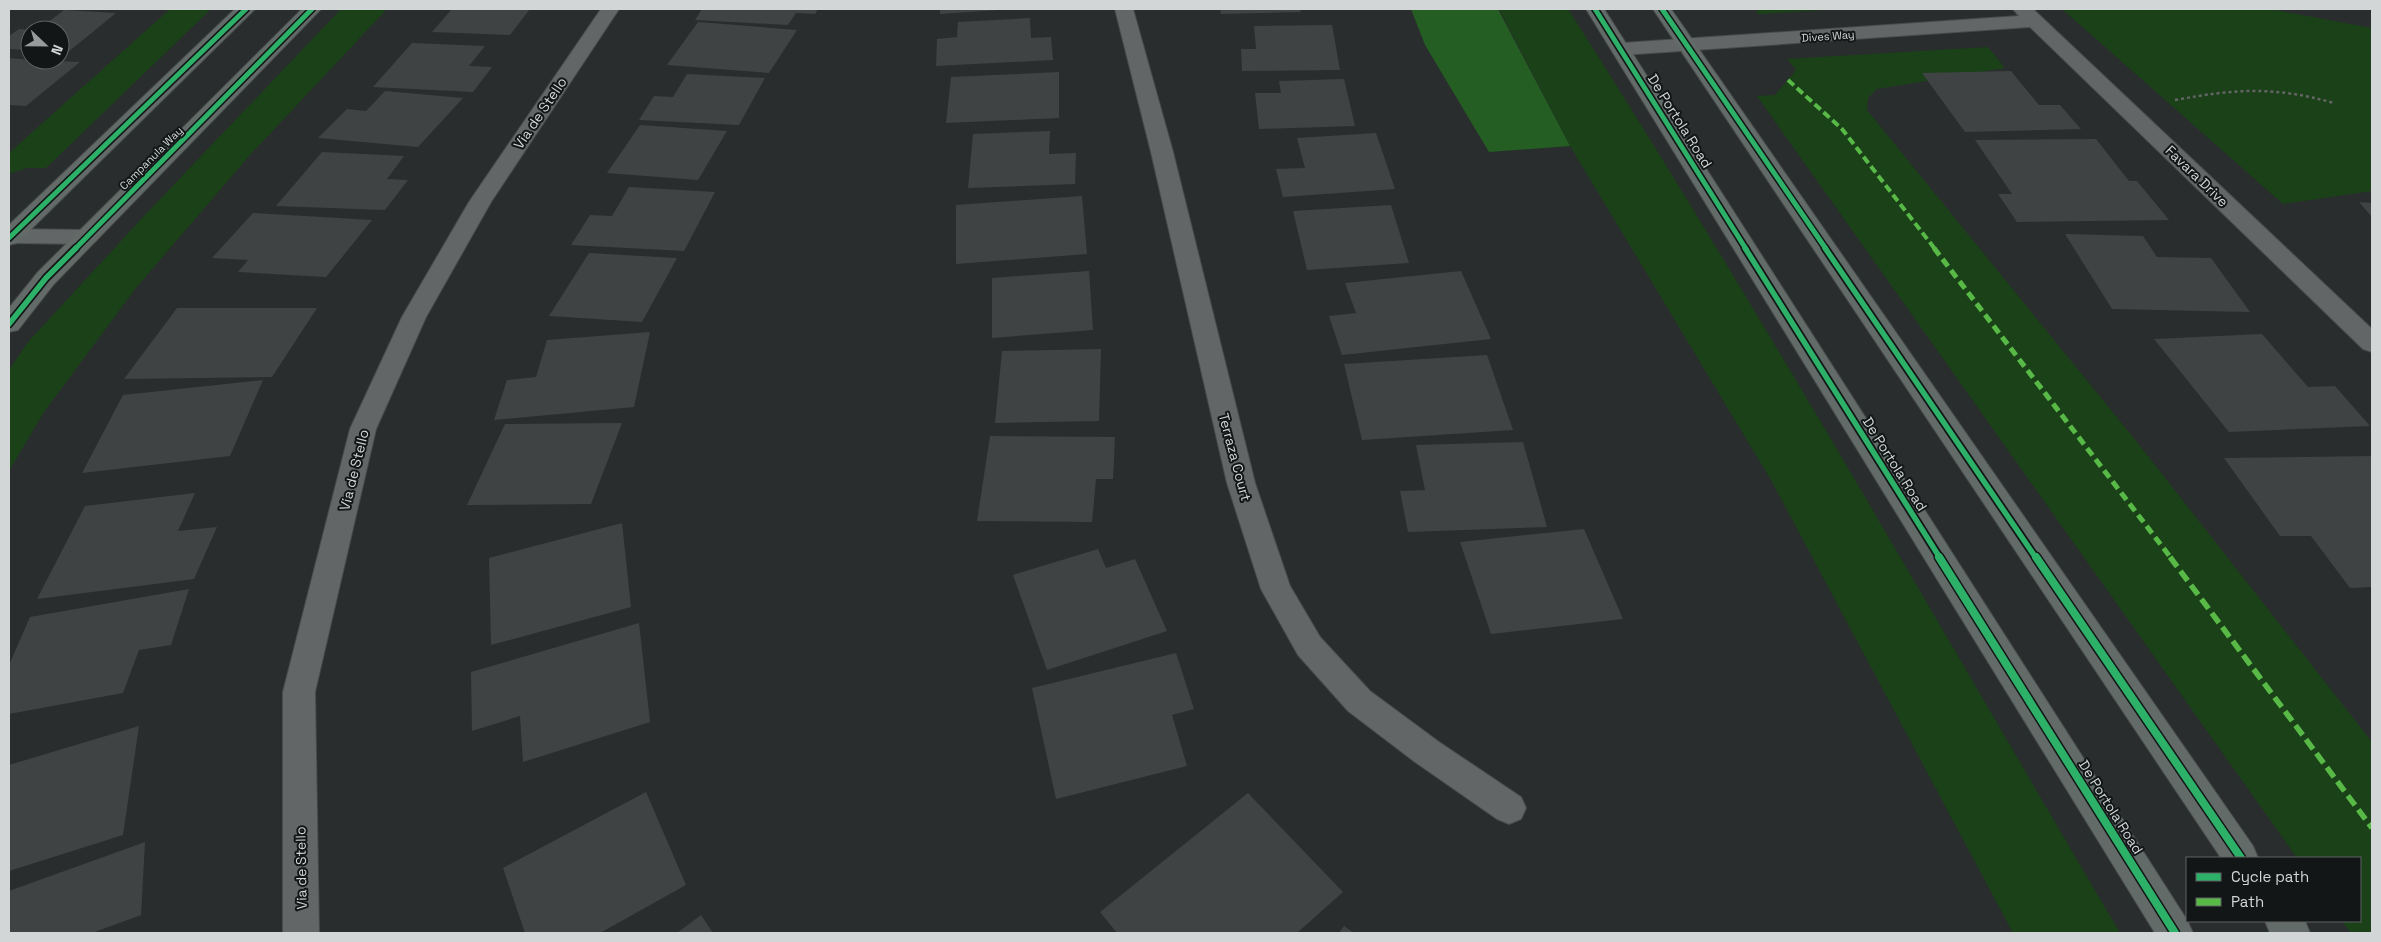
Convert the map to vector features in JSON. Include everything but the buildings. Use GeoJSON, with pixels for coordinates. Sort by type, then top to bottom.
{"type":"FeatureCollection","features":[{"type":"Feature","properties":{"kind":"main road"},"geometry":{"type":"LineString","coordinates":[[9,237],[246,9]]}},
{"type":"Feature","properties":{"kind":"main road","name":"Campanula Way"},"geometry":{"type":"LineString","coordinates":[[9,324],[46,278],[312,9]]}},
{"type":"Feature","properties":{"kind":"main road","name":"De Portola Road"},"geometry":{"type":"LineString","coordinates":[[1595,9],[1622,49],[1644,88],[2175,933]]}},
{"type":"Feature","properties":{"kind":"main road"},"geometry":{"type":"LineString","coordinates":[[1662,9],[2240,857]]}},
{"type":"Feature","properties":{"kind":"main road"},"geometry":{"type":"LineString","coordinates":[[2284,922],[2292,933]]}},
{"type":"Feature","properties":{"kind":"street","name":"Via de Stello"},"geometry":{"type":"LineString","coordinates":[[301,933],[299,692],[363,429],[414,317],[480,202],[610,9]]}},
{"type":"Feature","properties":{"kind":"street","name":"Terraza Court"},"geometry":{"type":"LineString","coordinates":[[1124,9],[1162,152],[1234,455],[1276,589],[1309,646],[1359,700],[1427,752],[1509,808]]}},
{"type":"Feature","properties":{"kind":"street","name":"Dives Way"},"geometry":{"type":"LineString","coordinates":[[1622,49],[2028,15]]}},
{"type":"Feature","properties":{"kind":"street","name":"Favara Drive"},"geometry":{"type":"LineString","coordinates":[[2028,15],[2372,343]]}},
{"type":"Feature","properties":{"kind":"street"},"geometry":{"type":"LineString","coordinates":[[9,237],[87,237]]}},
{"type":"Feature","properties":{"kind":"path"},"geometry":{"type":"LineString","coordinates":[[2128,110],[2218,92],[2254,88],[2304,94],[2334,103]]}},
{"type":"Feature","properties":{"kind":"green space"},"geometry":{"type":"Polygon","coordinates":[[[170,9],[211,9],[46,168],[27,168],[9,174],[9,153],[170,9]]]}},
{"type":"Feature","properties":{"kind":"green space"},"geometry":{"type":"Polygon","coordinates":[[[341,9],[387,9],[250,155],[136,288],[44,412],[9,471],[9,370],[28,342],[144,216],[341,9]]]}},
{"type":"Feature","properties":{"kind":"green space"},"geometry":{"type":"Polygon","coordinates":[[[1411,9],[1498,9],[1570,146],[1489,152],[1425,45],[1411,9]]]}},
{"type":"Feature","properties":{"kind":"green space"},"geometry":{"type":"Polygon","coordinates":[[[1499,9],[1568,9],[1710,237],[2120,933],[2013,933],[1771,480],[1570,146],[1499,9]]]}},
{"type":"Feature","properties":{"kind":"green space"},"geometry":{"type":"Polygon","coordinates":[[[1755,9],[1844,9],[1758,14],[1755,9]]]}},
{"type":"Feature","properties":{"kind":"green space"},"geometry":{"type":"Polygon","coordinates":[[[2062,9],[2270,9],[2372,28],[2372,191],[2283,204],[2062,9]]]}},
{"type":"Feature","properties":{"kind":"green space"},"geometry":{"type":"Polygon","coordinates":[[[1988,47],[2005,68],[1877,89],[1868,98],[1867,110],[2137,442],[2372,742],[2372,933],[2351,933],[2343,922],[2361,922],[2361,857],[2296,857],[1757,96],[1775,95],[1796,70],[1787,59],[1988,47]]]}},
{"type":"Feature","properties":{"kind":"marked path"},"geometry":{"type":"LineString","coordinates":[[1788,80],[1842,129],[2109,475],[2372,828]]}},
{"type":"Feature","properties":{"kind":"cycle path"},"geometry":{"type":"LineString","coordinates":[[9,238],[246,9]]}},
{"type":"Feature","properties":{"kind":"cycle path"},"geometry":{"type":"LineString","coordinates":[[9,324],[46,278],[312,9]]}},
{"type":"Feature","properties":{"kind":"cycle path"},"geometry":{"type":"LineString","coordinates":[[1595,9],[2175,933]]}},
{"type":"Feature","properties":{"kind":"cycle path"},"geometry":{"type":"LineString","coordinates":[[1662,9],[2240,857]]}}]}
